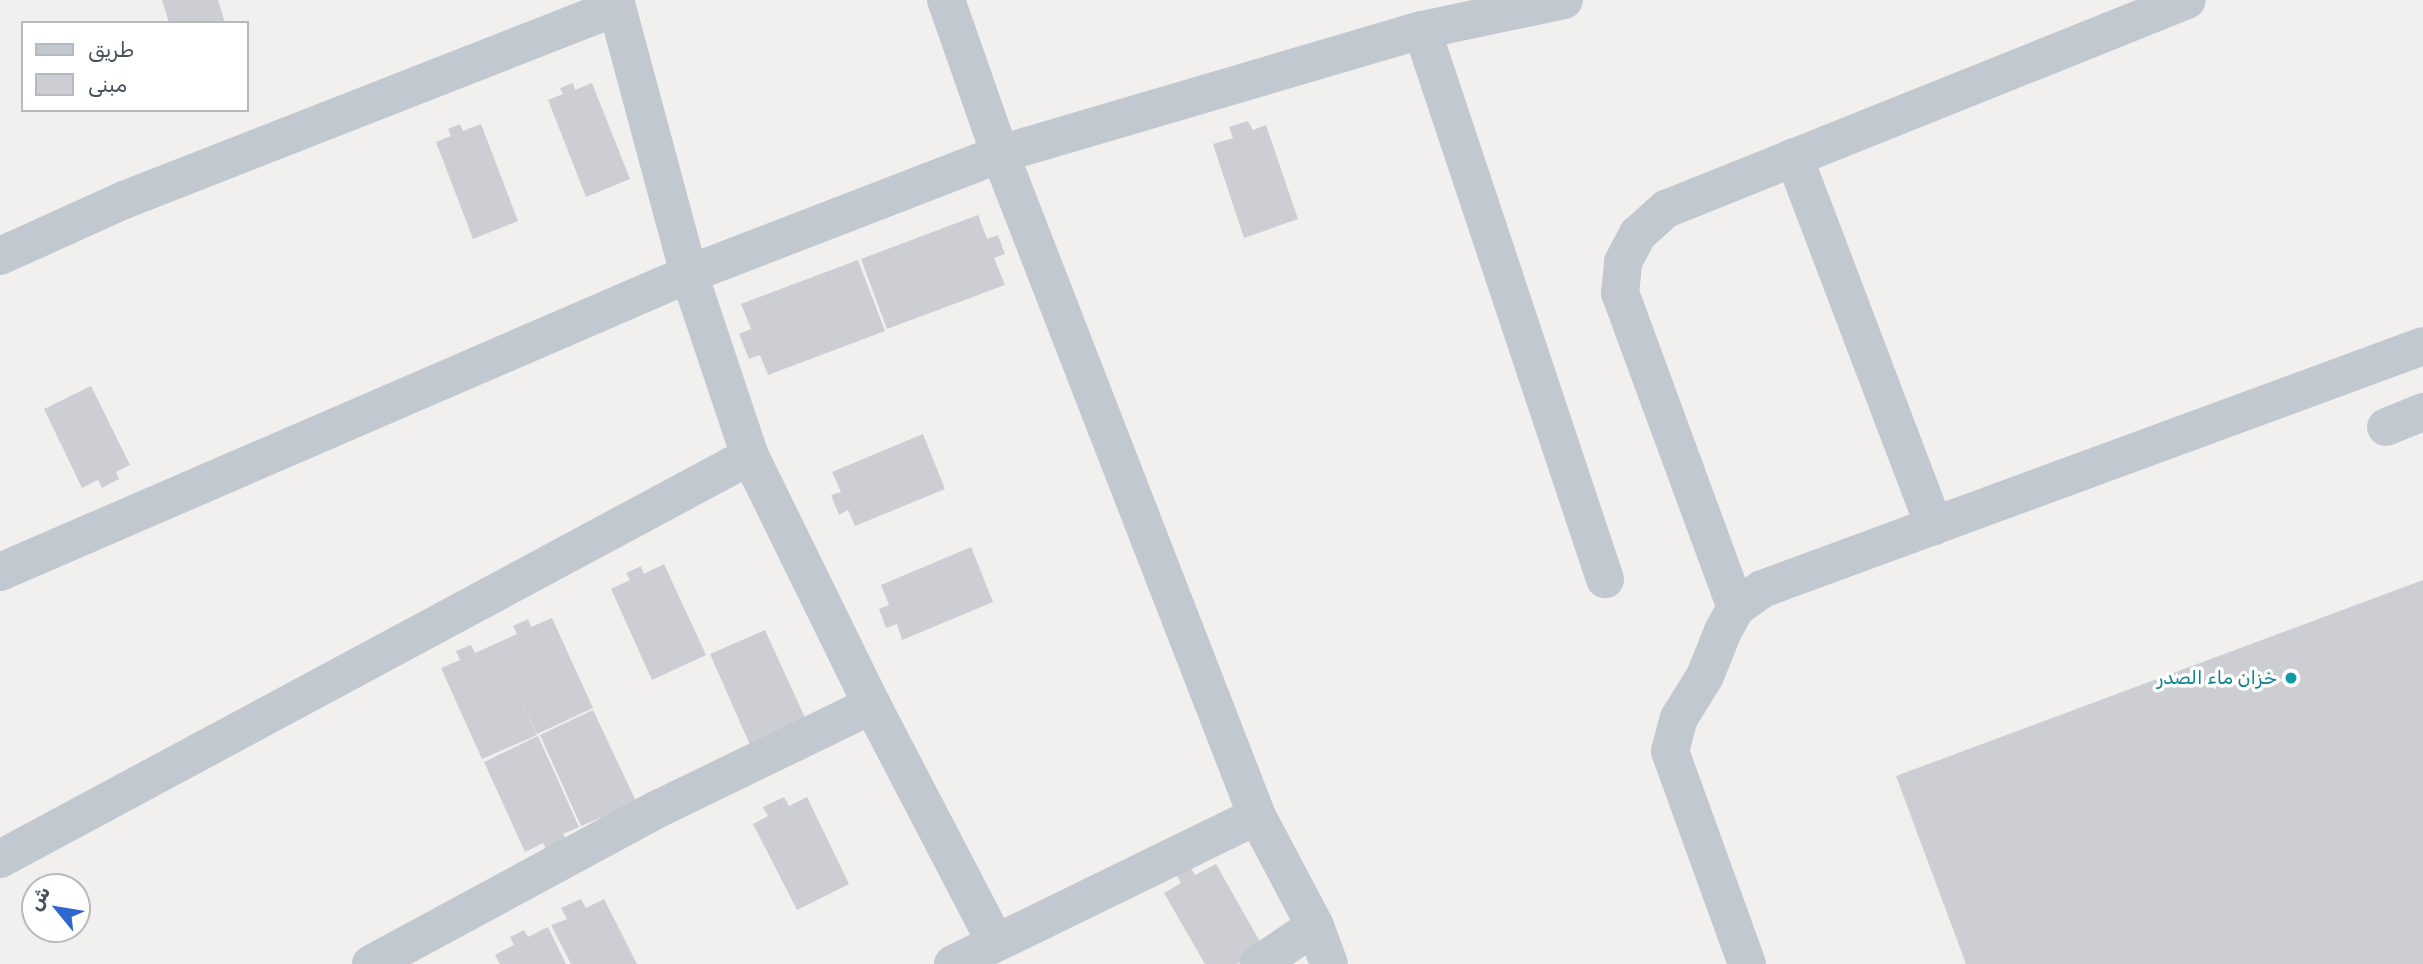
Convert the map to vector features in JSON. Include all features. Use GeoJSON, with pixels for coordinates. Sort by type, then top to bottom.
{"type":"FeatureCollection","features":[{"type":"Feature","properties":{"kind":"street"},"geometry":{"type":"LineString","coordinates":[[946,0],[1000,154],[1257,816],[1315,926],[1329,964]]}},
{"type":"Feature","properties":{"kind":"street"},"geometry":{"type":"LineString","coordinates":[[0,572],[689,274],[1000,154],[1422,30],[1564,0]]}},
{"type":"Feature","properties":{"kind":"street"},"geometry":{"type":"LineString","coordinates":[[1737,608],[1620,293],[1623,262],[1638,234],[1666,209],[2187,0]]}},
{"type":"Feature","properties":{"kind":"street"},"geometry":{"type":"LineString","coordinates":[[0,256],[124,200],[616,4],[689,274],[750,456],[872,705],[996,943]]}},
{"type":"Feature","properties":{"kind":"street"},"geometry":{"type":"LineString","coordinates":[[1422,30],[1605,579]]}},
{"type":"Feature","properties":{"kind":"street"},"geometry":{"type":"LineString","coordinates":[[1794,157],[1934,526]]}},
{"type":"Feature","properties":{"kind":"street"},"geometry":{"type":"LineString","coordinates":[[1747,964],[1670,751],[1679,718],[1705,677],[1723,631],[1737,608],[1762,589],[2423,346]]}},
{"type":"Feature","properties":{"kind":"street"},"geometry":{"type":"LineString","coordinates":[[2386,426],[2423,412]]}},
{"type":"Feature","properties":{"kind":"street"},"geometry":{"type":"LineString","coordinates":[[0,859],[750,456]]}},
{"type":"Feature","properties":{"kind":"street"},"geometry":{"type":"LineString","coordinates":[[371,964],[660,808],[872,705]]}},
{"type":"Feature","properties":{"kind":"street"},"geometry":{"type":"LineString","coordinates":[[953,964],[1257,816]]}},
{"type":"Feature","properties":{"kind":"street"},"geometry":{"type":"LineString","coordinates":[[1259,964],[1315,926]]}},
{"type":"Feature","properties":{"kind":"building"},"geometry":{"type":"Polygon","coordinates":[[[162,0],[218,0],[224,21],[168,21],[162,0]]]}},
{"type":"Feature","properties":{"kind":"building"},"geometry":{"type":"Polygon","coordinates":[[[573,83],[575,90],[592,83],[630,179],[586,197],[548,100],[563,94],[560,88],[573,83]]]}},
{"type":"Feature","properties":{"kind":"building"},"geometry":{"type":"Polygon","coordinates":[[[1248,121],[1253,130],[1266,125],[1298,219],[1244,238],[1213,144],[1233,138],[1229,127],[1248,121]]]}},
{"type":"Feature","properties":{"kind":"building"},"geometry":{"type":"Polygon","coordinates":[[[460,124],[463,131],[481,124],[518,221],[473,239],[436,142],[451,136],[448,129],[460,124]]]}},
{"type":"Feature","properties":{"kind":"building"},"geometry":{"type":"Polygon","coordinates":[[[978,215],[987,239],[998,235],[1005,254],[994,258],[1005,285],[887,329],[861,259],[978,215]]]}},
{"type":"Feature","properties":{"kind":"building"},"geometry":{"type":"Polygon","coordinates":[[[858,260],[885,331],[768,375],[760,355],[749,359],[739,334],[751,329],[741,304],[858,260]]]}},
{"type":"Feature","properties":{"kind":"building"},"geometry":{"type":"Polygon","coordinates":[[[91,386],[130,465],[116,472],[119,479],[102,488],[98,480],[82,488],[44,409],[91,386]]]}},
{"type":"Feature","properties":{"kind":"building"},"geometry":{"type":"Polygon","coordinates":[[[923,434],[945,489],[855,526],[848,510],[839,515],[831,495],[841,492],[832,472],[923,434]]]}},
{"type":"Feature","properties":{"kind":"building"},"geometry":{"type":"Polygon","coordinates":[[[971,547],[993,602],[902,640],[897,624],[886,628],[879,609],[889,605],[881,585],[971,547]]]}},
{"type":"Feature","properties":{"kind":"building"},"geometry":{"type":"Polygon","coordinates":[[[664,564],[706,655],[652,680],[611,589],[630,580],[626,573],[641,566],[644,574],[664,564]]]}},
{"type":"Feature","properties":{"kind":"building","name":"خزان ماء الصدر"},"geometry":{"type":"Polygon","coordinates":[[[2423,580],[2423,964],[1966,964],[1896,776],[2423,580]]]}},
{"type":"Feature","properties":{"kind":"building"},"geometry":{"type":"Polygon","coordinates":[[[552,618],[593,708],[537,734],[513,683],[537,735],[482,759],[441,668],[460,660],[456,651],[471,645],[475,653],[517,634],[513,626],[528,619],[531,627],[552,618]]]}},
{"type":"Feature","properties":{"kind":"building"},"geometry":{"type":"Polygon","coordinates":[[[765,630],[806,720],[750,745],[710,654],[765,630]]]}},
{"type":"Feature","properties":{"kind":"building"},"geometry":{"type":"Polygon","coordinates":[[[593,710],[636,801],[604,827],[600,818],[581,826],[540,735],[593,710]]]}},
{"type":"Feature","properties":{"kind":"building"},"geometry":{"type":"Polygon","coordinates":[[[538,736],[579,827],[563,834],[568,843],[548,852],[543,843],[525,852],[484,762],[538,736]]]}},
{"type":"Feature","properties":{"kind":"building"},"geometry":{"type":"Polygon","coordinates":[[[784,797],[789,806],[807,797],[849,884],[797,910],[753,824],[768,816],[763,807],[784,797]]]}},
{"type":"Feature","properties":{"kind":"building"},"geometry":{"type":"Polygon","coordinates":[[[1216,864],[1264,949],[1237,964],[1205,964],[1164,893],[1181,883],[1177,876],[1191,868],[1195,875],[1216,864]]]}},
{"type":"Feature","properties":{"kind":"building"},"geometry":{"type":"Polygon","coordinates":[[[581,899],[586,908],[604,899],[637,964],[571,964],[551,925],[567,919],[561,908],[581,899]]]}},
{"type":"Feature","properties":{"kind":"building"},"geometry":{"type":"Polygon","coordinates":[[[548,927],[566,964],[500,964],[495,955],[514,945],[510,937],[524,930],[528,937],[548,927]]]}},
{"type":"Feature","properties":{"kind":"place","name":"خزان ماء الصدر"},"geometry":{"type":"Point","coordinates":[2291,678]}}]}
